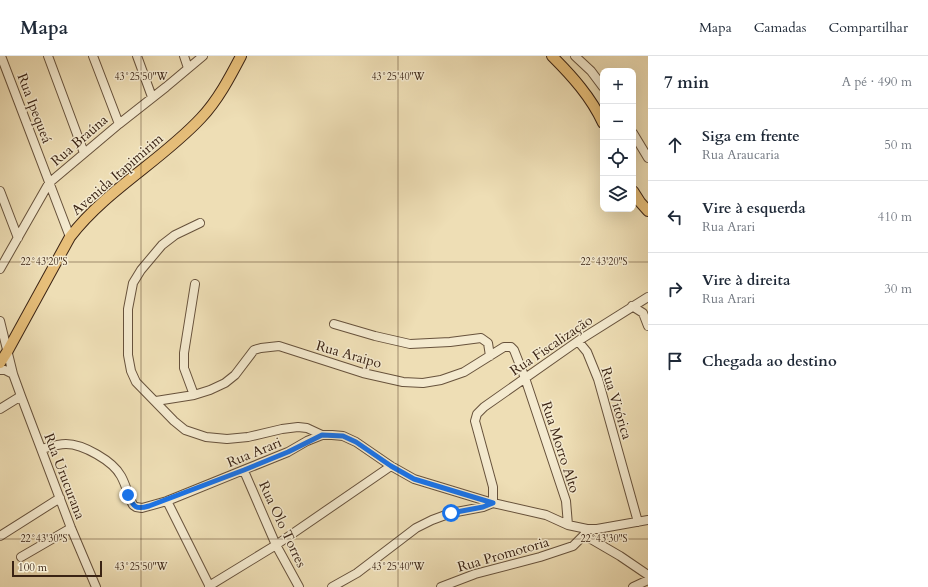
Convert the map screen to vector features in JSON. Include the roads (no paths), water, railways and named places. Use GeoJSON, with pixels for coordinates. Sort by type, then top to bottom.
{"type":"FeatureCollection","features":[{"type":"Feature","properties":{"kind":"main road"},"geometry":{"type":"LineString","coordinates":[[552,56],[572,76],[590,100],[600,118]]}},
{"type":"Feature","properties":{"kind":"main road","name":"Avenida Itapimirim"},"geometry":{"type":"LineString","coordinates":[[0,363],[70,237],[91,212],[160,156],[202,117],[222,90],[238,58]]}},
{"type":"Feature","properties":{"kind":"main road"},"geometry":{"type":"LineString","coordinates":[[636,196],[648,211]]}},
{"type":"Feature","properties":{"kind":"street","name":"Rua Ipequeá"},"geometry":{"type":"LineString","coordinates":[[1,56],[70,237]]}},
{"type":"Feature","properties":{"kind":"street"},"geometry":{"type":"LineString","coordinates":[[48,56],[84,153]]}},
{"type":"Feature","properties":{"kind":"street"},"geometry":{"type":"LineString","coordinates":[[93,56],[118,124]]}},
{"type":"Feature","properties":{"kind":"street"},"geometry":{"type":"LineString","coordinates":[[136,56],[152,97]]}},
{"type":"Feature","properties":{"kind":"street"},"geometry":{"type":"LineString","coordinates":[[184,56],[188,68]]}},
{"type":"Feature","properties":{"kind":"street","name":"Rua Braúna"},"geometry":{"type":"LineString","coordinates":[[0,269],[49,183],[118,124],[203,56]]}},
{"type":"Feature","properties":{"kind":"street"},"geometry":{"type":"LineString","coordinates":[[576,56],[600,83]]}},
{"type":"Feature","properties":{"kind":"street"},"geometry":{"type":"LineString","coordinates":[[636,136],[645,147],[648,158]]}},
{"type":"Feature","properties":{"kind":"street"},"geometry":{"type":"LineString","coordinates":[[0,191],[18,238]]}},
{"type":"Feature","properties":{"kind":"street"},"geometry":{"type":"LineString","coordinates":[[200,223],[175,235],[162,245],[141,270],[133,283],[128,309],[128,355],[131,371],[136,382],[174,421],[185,430],[206,437],[227,439],[248,438],[282,429],[298,427],[306,428],[322,435]]}},
{"type":"Feature","properties":{"kind":"street"},"geometry":{"type":"LineString","coordinates":[[194,395],[184,368],[184,352],[195,284]]}},
{"type":"Feature","properties":{"kind":"street","name":"Rua Fiscalização"},"geometry":{"type":"LineString","coordinates":[[493,503],[493,487],[475,421],[478,414],[484,407],[578,341],[648,296]]}},
{"type":"Feature","properties":{"kind":"street"},"geometry":{"type":"LineString","coordinates":[[632,306],[643,314],[648,326]]}},
{"type":"Feature","properties":{"kind":"street","name":"Rua Urucurana"},"geometry":{"type":"LineString","coordinates":[[0,321],[13,374],[71,528],[96,587]]}},
{"type":"Feature","properties":{"kind":"street"},"geometry":{"type":"LineString","coordinates":[[334,324],[410,344],[450,342],[481,338],[488,343],[490,356]]}},
{"type":"Feature","properties":{"kind":"street","name":"Rua Vitórica"},"geometry":{"type":"LineString","coordinates":[[578,341],[587,352],[598,379],[638,522]]}},
{"type":"Feature","properties":{"kind":"street","name":"Rua Araipo"},"geometry":{"type":"LineString","coordinates":[[156,401],[194,395],[210,390],[225,383],[235,376],[254,350],[279,346],[363,373],[403,382],[423,383],[441,380],[464,372],[504,347],[511,347],[514,350],[525,378]]}},
{"type":"Feature","properties":{"kind":"street"},"geometry":{"type":"LineString","coordinates":[[0,370],[5,370],[13,374]]}},
{"type":"Feature","properties":{"kind":"street","name":"Rua Morro Alto"},"geometry":{"type":"LineString","coordinates":[[525,378],[566,501],[568,525]]}},
{"type":"Feature","properties":{"kind":"street"},"geometry":{"type":"LineString","coordinates":[[0,409],[21,396]]}},
{"type":"Feature","properties":{"kind":"street","name":"Rua Arari"},"geometry":{"type":"LineString","coordinates":[[42,449],[66,444],[76,445],[95,454],[114,467],[121,476],[133,505],[138,508],[167,501],[288,452],[322,435],[343,436],[356,442],[391,466],[414,479],[493,503],[546,515],[585,532]]}},
{"type":"Feature","properties":{"kind":"street"},"geometry":{"type":"LineString","coordinates":[[167,501],[209,586],[276,545],[391,466]]}},
{"type":"Feature","properties":{"kind":"street","name":"Rua Olo Torres"},"geometry":{"type":"LineString","coordinates":[[244,470],[276,545],[299,587]]}},
{"type":"Feature","properties":{"kind":"street"},"geometry":{"type":"LineString","coordinates":[[0,526],[2,535],[60,498]]}},
{"type":"Feature","properties":{"kind":"street"},"geometry":{"type":"LineString","coordinates":[[332,587],[357,572],[416,528],[451,513],[483,507],[493,503]]}},
{"type":"Feature","properties":{"kind":"street"},"geometry":{"type":"LineString","coordinates":[[585,532],[597,528],[648,520]]}},
{"type":"Feature","properties":{"kind":"street"},"geometry":{"type":"LineString","coordinates":[[21,557],[71,528]]}},
{"type":"Feature","properties":{"kind":"street"},"geometry":{"type":"LineString","coordinates":[[585,532],[648,575]]}},
{"type":"Feature","properties":{"kind":"street","name":"Rua Promotoria"},"geometry":{"type":"LineString","coordinates":[[441,587],[475,574],[573,546],[585,532]]}},
{"type":"Feature","properties":{"kind":"street"},"geometry":{"type":"LineString","coordinates":[[633,587],[648,580]]}}]}
